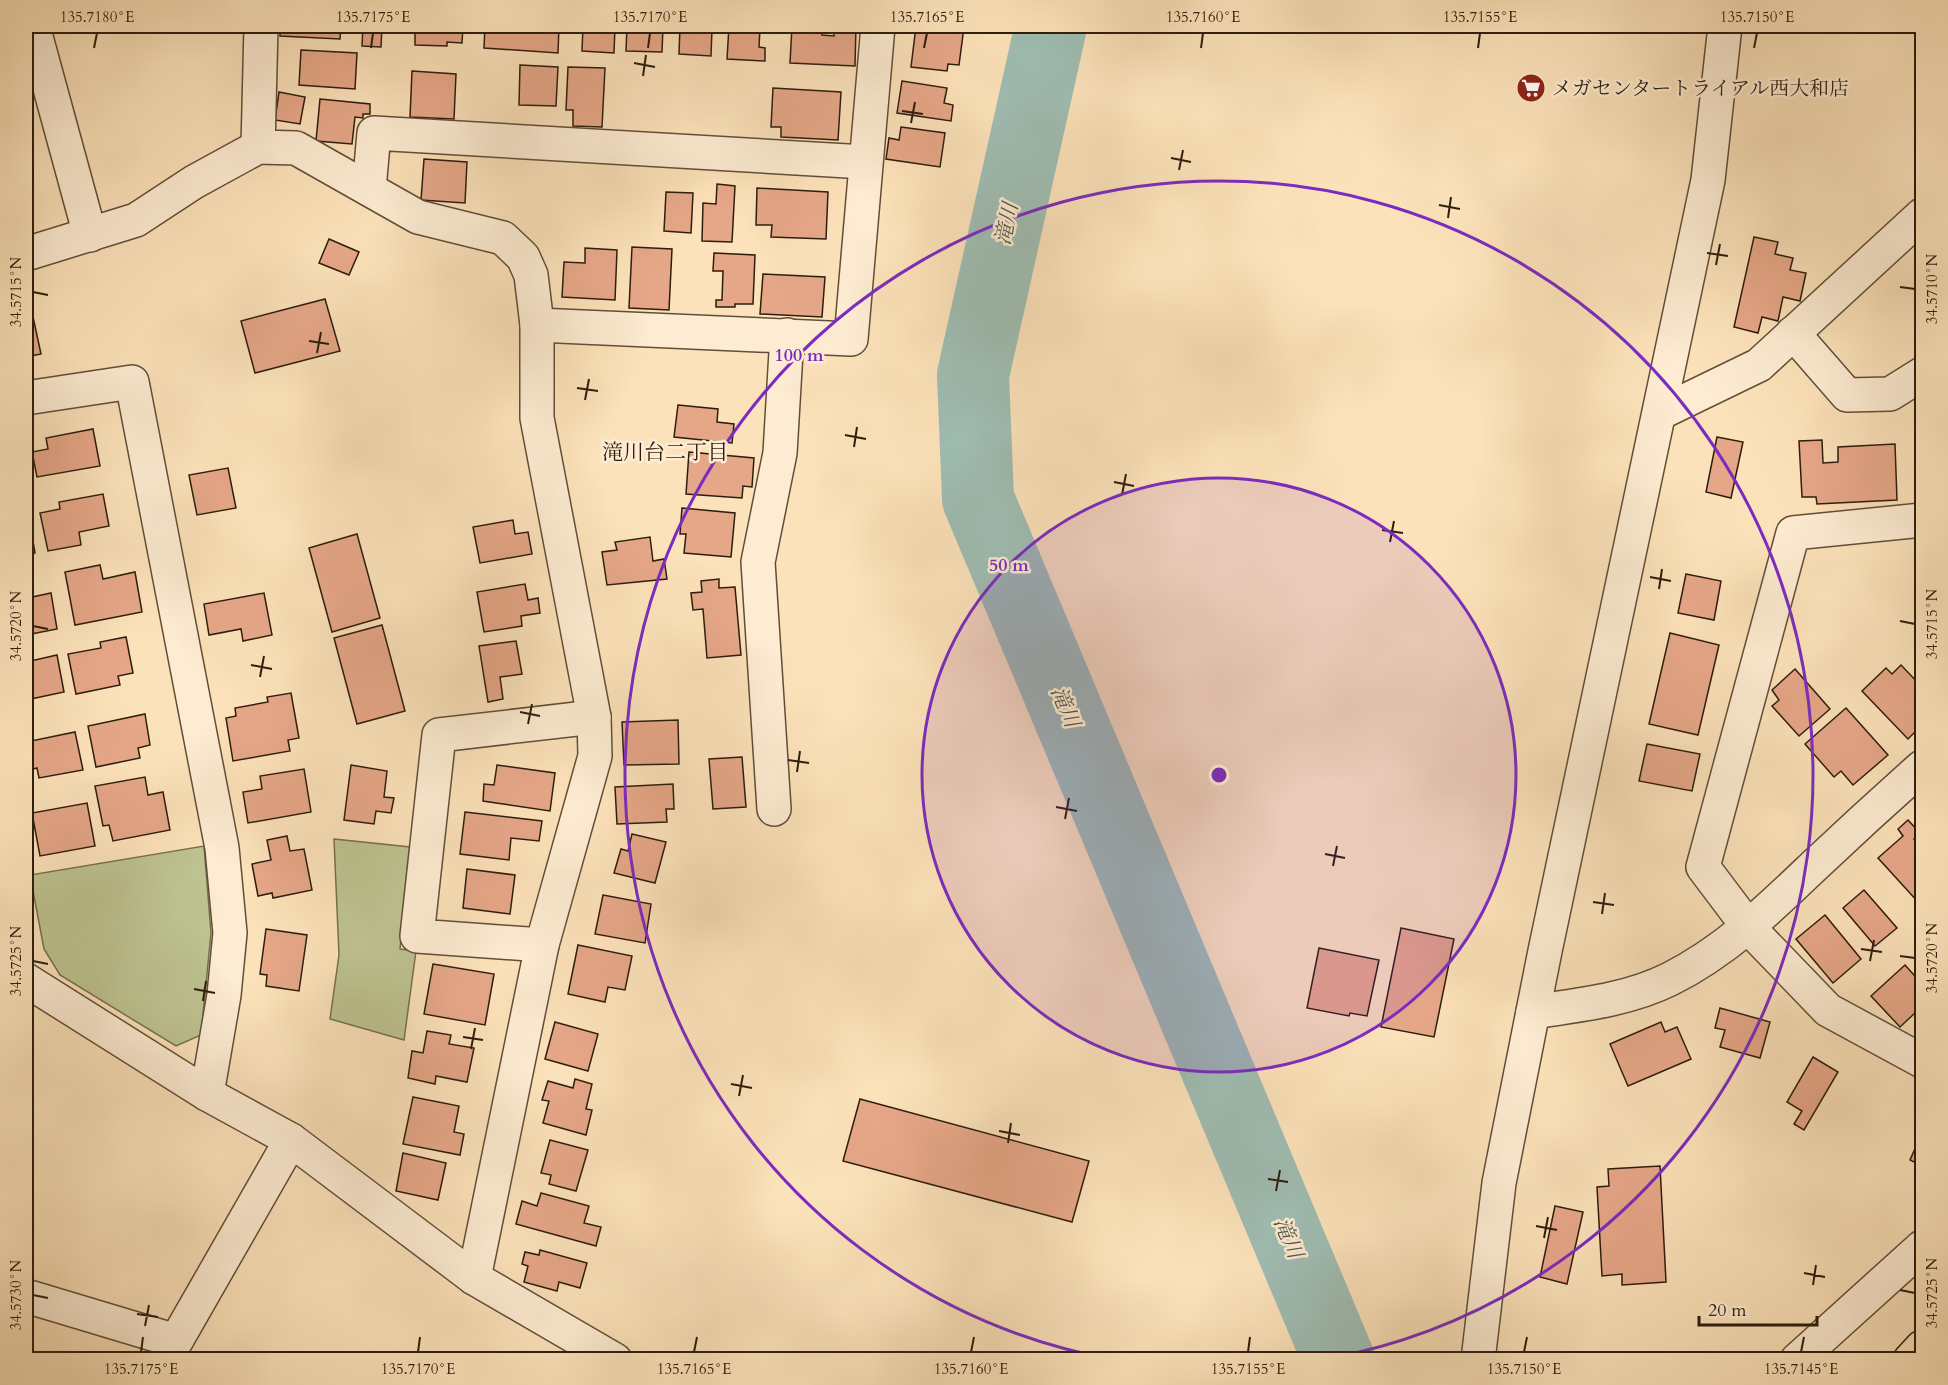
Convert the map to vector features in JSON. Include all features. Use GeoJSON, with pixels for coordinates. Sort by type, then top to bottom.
{"type":"FeatureCollection","features":[{"type":"Feature","properties":{"kind":"highway"},"geometry":{"type":"LineString","coordinates":[[1910,1359],[1923,1347]]}},
{"type":"Feature","properties":{"kind":"street"},"geometry":{"type":"LineString","coordinates":[[33,26],[90,235]]}},
{"type":"Feature","properties":{"kind":"street"},"geometry":{"type":"LineString","coordinates":[[258,147],[261,26]]}},
{"type":"Feature","properties":{"kind":"street"},"geometry":{"type":"LineString","coordinates":[[537,325],[851,339],[878,26]]}},
{"type":"Feature","properties":{"kind":"street"},"geometry":{"type":"LineString","coordinates":[[1478,1359],[1499,1183],[1708,180],[1725,26]]}},
{"type":"Feature","properties":{"kind":"street"},"geometry":{"type":"LineString","coordinates":[[369,189],[374,133],[865,162]]}},
{"type":"Feature","properties":{"kind":"street"},"geometry":{"type":"LineString","coordinates":[[26,254],[136,220],[194,182],[258,147],[296,148],[418,217],[503,238],[523,257],[531,275],[537,325],[537,418],[594,717],[595,756],[542,945],[474,1278]]}},
{"type":"Feature","properties":{"kind":"street"},"geometry":{"type":"LineString","coordinates":[[1660,413],[1759,365],[1923,215]]}},
{"type":"Feature","properties":{"kind":"street"},"geometry":{"type":"LineString","coordinates":[[1792,333],[1847,395],[1890,394],[1923,374]]}},
{"type":"Feature","properties":{"kind":"street"},"geometry":{"type":"LineString","coordinates":[[774,809],[758,562],[780,453],[787,335]]}},
{"type":"Feature","properties":{"kind":"street"},"geometry":{"type":"LineString","coordinates":[[26,398],[132,382],[222,848],[230,933],[224,994],[207,1094]]}},
{"type":"Feature","properties":{"kind":"street"},"geometry":{"type":"LineString","coordinates":[[1923,520],[1793,533],[1703,867],[1749,928],[1828,1010],[1923,1060]]}},
{"type":"Feature","properties":{"kind":"street"},"geometry":{"type":"LineString","coordinates":[[542,945],[417,936],[440,735],[594,717]]}},
{"type":"Feature","properties":{"kind":"street"},"geometry":{"type":"LineString","coordinates":[[1533,1012],[1611,1000],[1670,979],[1720,949],[1749,928],[1865,818],[1923,767]]}},
{"type":"Feature","properties":{"kind":"street"},"geometry":{"type":"LineString","coordinates":[[26,980],[207,1094],[291,1140],[474,1278],[615,1359]]}},
{"type":"Feature","properties":{"kind":"street"},"geometry":{"type":"LineString","coordinates":[[26,1296],[176,1341],[291,1140]]}},
{"type":"Feature","properties":{"kind":"street"},"geometry":{"type":"LineString","coordinates":[[1797,1359],[1923,1247]]}},
{"type":"Feature","properties":{"kind":"green space"},"geometry":{"type":"Polygon","coordinates":[[[334,839],[410,847],[400,949],[416,951],[404,1040],[330,1019],[339,955],[334,839]]]}},
{"type":"Feature","properties":{"kind":"green space"},"geometry":{"type":"Polygon","coordinates":[[[204,846],[211,933],[201,1035],[176,1046],[60,975],[44,949],[30,875],[204,846]]]}},
{"type":"Feature","properties":{"kind":"building"},"geometry":{"type":"Polygon","coordinates":[[[281,26],[341,26],[340,39],[280,36],[281,26]]]}},
{"type":"Feature","properties":{"kind":"building"},"geometry":{"type":"Polygon","coordinates":[[[363,26],[382,26],[381,47],[362,46],[363,26]]]}},
{"type":"Feature","properties":{"kind":"building"},"geometry":{"type":"Polygon","coordinates":[[[410,26],[463,26],[462,43],[447,42],[447,46],[415,45],[415,31],[409,30],[410,26]]]}},
{"type":"Feature","properties":{"kind":"building"},"geometry":{"type":"Polygon","coordinates":[[[485,26],[559,26],[558,53],[484,48],[485,26]]]}},
{"type":"Feature","properties":{"kind":"building"},"geometry":{"type":"Polygon","coordinates":[[[583,26],[615,26],[614,53],[582,51],[583,26]]]}},
{"type":"Feature","properties":{"kind":"building"},"geometry":{"type":"Polygon","coordinates":[[[627,26],[663,26],[662,52],[626,51],[627,26]]]}},
{"type":"Feature","properties":{"kind":"building"},"geometry":{"type":"Polygon","coordinates":[[[680,26],[705,26],[705,28],[712,29],[711,56],[679,54],[680,26]]]}},
{"type":"Feature","properties":{"kind":"building"},"geometry":{"type":"Polygon","coordinates":[[[729,26],[760,28],[759,47],[765,48],[765,61],[727,59],[729,26]]]}},
{"type":"Feature","properties":{"kind":"building"},"geometry":{"type":"Polygon","coordinates":[[[792,26],[822,27],[822,35],[834,36],[835,26],[856,26],[855,66],[790,63],[792,26]]]}},
{"type":"Feature","properties":{"kind":"building"},"geometry":{"type":"Polygon","coordinates":[[[916,26],[964,27],[959,65],[948,64],[947,71],[911,67],[916,26]]]}},
{"type":"Feature","properties":{"kind":"building"},"geometry":{"type":"Polygon","coordinates":[[[301,50],[357,53],[355,89],[299,85],[301,50]]]}},
{"type":"Feature","properties":{"kind":"building"},"geometry":{"type":"Polygon","coordinates":[[[520,65],[558,67],[556,106],[519,105],[520,65]]]}},
{"type":"Feature","properties":{"kind":"building"},"geometry":{"type":"Polygon","coordinates":[[[568,67],[605,68],[602,127],[573,126],[573,110],[566,110],[568,67]]]}},
{"type":"Feature","properties":{"kind":"building"},"geometry":{"type":"Polygon","coordinates":[[[412,71],[456,74],[454,119],[410,117],[412,71]]]}},
{"type":"Feature","properties":{"kind":"building"},"geometry":{"type":"Polygon","coordinates":[[[902,81],[947,88],[944,103],[953,105],[951,121],[897,113],[902,81]]]}},
{"type":"Feature","properties":{"kind":"building"},"geometry":{"type":"Polygon","coordinates":[[[773,88],[841,92],[838,140],[781,137],[781,127],[771,127],[773,88]]]}},
{"type":"Feature","properties":{"kind":"building"},"geometry":{"type":"Polygon","coordinates":[[[279,92],[305,97],[300,124],[275,120],[279,92]]]}},
{"type":"Feature","properties":{"kind":"building"},"geometry":{"type":"Polygon","coordinates":[[[320,99],[370,104],[370,114],[363,114],[363,118],[355,117],[352,144],[316,141],[320,99]]]}},
{"type":"Feature","properties":{"kind":"building"},"geometry":{"type":"Polygon","coordinates":[[[901,127],[945,133],[940,167],[886,159],[889,138],[899,140],[901,127]]]}},
{"type":"Feature","properties":{"kind":"building"},"geometry":{"type":"Polygon","coordinates":[[[424,159],[467,162],[465,203],[421,200],[424,159]]]}},
{"type":"Feature","properties":{"kind":"building"},"geometry":{"type":"Polygon","coordinates":[[[717,184],[735,186],[732,242],[702,241],[703,203],[716,204],[717,184]]]}},
{"type":"Feature","properties":{"kind":"building"},"geometry":{"type":"Polygon","coordinates":[[[757,188],[828,192],[826,239],[771,237],[772,225],[756,225],[757,188]]]}},
{"type":"Feature","properties":{"kind":"building"},"geometry":{"type":"Polygon","coordinates":[[[666,192],[693,193],[691,233],[664,231],[666,192]]]}},
{"type":"Feature","properties":{"kind":"building"},"geometry":{"type":"Polygon","coordinates":[[[1754,237],[1778,242],[1775,254],[1793,258],[1790,270],[1806,273],[1800,301],[1783,297],[1778,321],[1762,317],[1758,333],[1734,327],[1754,237]]]}},
{"type":"Feature","properties":{"kind":"building"},"geometry":{"type":"Polygon","coordinates":[[[329,239],[359,252],[349,275],[319,263],[329,239]]]}},
{"type":"Feature","properties":{"kind":"building"},"geometry":{"type":"Polygon","coordinates":[[[632,247],[672,249],[669,310],[629,308],[632,247]]]}},
{"type":"Feature","properties":{"kind":"building"},"geometry":{"type":"Polygon","coordinates":[[[585,248],[617,250],[615,300],[562,297],[564,262],[585,263],[585,248]]]}},
{"type":"Feature","properties":{"kind":"building"},"geometry":{"type":"Polygon","coordinates":[[[714,253],[755,255],[753,304],[716,307],[716,300],[722,300],[723,271],[713,271],[714,253]]]}},
{"type":"Feature","properties":{"kind":"building"},"geometry":{"type":"Polygon","coordinates":[[[763,274],[825,277],[822,317],[760,314],[763,274]]]}},
{"type":"Feature","properties":{"kind":"building"},"geometry":{"type":"Polygon","coordinates":[[[325,299],[340,351],[255,373],[241,321],[325,299]]]}},
{"type":"Feature","properties":{"kind":"building"},"geometry":{"type":"Polygon","coordinates":[[[30,303],[41,354],[26,357],[26,304],[30,303]]]}},
{"type":"Feature","properties":{"kind":"building"},"geometry":{"type":"Polygon","coordinates":[[[678,405],[718,409],[717,422],[734,424],[732,443],[674,437],[678,405]]]}},
{"type":"Feature","properties":{"kind":"building"},"geometry":{"type":"Polygon","coordinates":[[[93,429],[100,466],[37,477],[32,452],[48,449],[46,438],[93,429]]]}},
{"type":"Feature","properties":{"kind":"building"},"geometry":{"type":"Polygon","coordinates":[[[1717,437],[1743,442],[1731,498],[1706,492],[1717,437]]]}},
{"type":"Feature","properties":{"kind":"building"},"geometry":{"type":"Polygon","coordinates":[[[1822,440],[1823,463],[1838,462],[1838,447],[1895,444],[1897,500],[1817,504],[1816,497],[1802,497],[1799,441],[1822,440]]]}},
{"type":"Feature","properties":{"kind":"building"},"geometry":{"type":"Polygon","coordinates":[[[689,452],[754,458],[752,487],[743,486],[742,498],[686,494],[689,452]]]}},
{"type":"Feature","properties":{"kind":"building"},"geometry":{"type":"Polygon","coordinates":[[[228,468],[236,508],[197,515],[189,475],[228,468]]]}},
{"type":"Feature","properties":{"kind":"building"},"geometry":{"type":"Polygon","coordinates":[[[103,494],[109,526],[79,532],[81,545],[48,551],[40,513],[60,509],[59,502],[103,494]]]}},
{"type":"Feature","properties":{"kind":"building"},"geometry":{"type":"Polygon","coordinates":[[[682,508],[735,513],[731,557],[684,553],[686,534],[680,534],[682,508]]]}},
{"type":"Feature","properties":{"kind":"building"},"geometry":{"type":"Polygon","coordinates":[[[29,517],[35,553],[26,555],[26,518],[29,517]]]}},
{"type":"Feature","properties":{"kind":"building"},"geometry":{"type":"Polygon","coordinates":[[[513,520],[515,534],[528,532],[532,554],[480,563],[473,527],[513,520]]]}},
{"type":"Feature","properties":{"kind":"building"},"geometry":{"type":"Polygon","coordinates":[[[357,534],[380,618],[332,632],[309,548],[357,534]]]}},
{"type":"Feature","properties":{"kind":"building"},"geometry":{"type":"Polygon","coordinates":[[[650,537],[653,561],[664,559],[667,579],[607,585],[602,552],[617,550],[615,542],[650,537]]]}},
{"type":"Feature","properties":{"kind":"building"},"geometry":{"type":"Polygon","coordinates":[[[100,565],[103,579],[135,572],[142,612],[75,625],[65,572],[100,565]]]}},
{"type":"Feature","properties":{"kind":"building"},"geometry":{"type":"Polygon","coordinates":[[[1686,574],[1721,581],[1714,620],[1678,613],[1686,574]]]}},
{"type":"Feature","properties":{"kind":"building"},"geometry":{"type":"Polygon","coordinates":[[[719,579],[719,588],[735,587],[741,655],[707,658],[703,609],[693,610],[691,593],[702,592],[701,581],[719,579]]]}},
{"type":"Feature","properties":{"kind":"building"},"geometry":{"type":"Polygon","coordinates":[[[525,584],[528,600],[538,598],[540,613],[521,616],[522,626],[484,632],[477,592],[525,584]]]}},
{"type":"Feature","properties":{"kind":"building"},"geometry":{"type":"Polygon","coordinates":[[[30,589],[32,597],[51,593],[57,629],[26,635],[26,590],[30,589]]]}},
{"type":"Feature","properties":{"kind":"building"},"geometry":{"type":"Polygon","coordinates":[[[264,593],[272,635],[243,641],[241,629],[209,635],[204,604],[264,593]]]}},
{"type":"Feature","properties":{"kind":"building"},"geometry":{"type":"Polygon","coordinates":[[[382,625],[405,711],[357,724],[334,638],[382,625]]]}},
{"type":"Feature","properties":{"kind":"building"},"geometry":{"type":"Polygon","coordinates":[[[1670,633],[1719,645],[1698,735],[1649,724],[1670,633]]]}},
{"type":"Feature","properties":{"kind":"building"},"geometry":{"type":"Polygon","coordinates":[[[126,637],[133,673],[118,676],[120,685],[76,694],[68,654],[101,648],[100,642],[126,637]]]}},
{"type":"Feature","properties":{"kind":"building"},"geometry":{"type":"Polygon","coordinates":[[[516,641],[522,674],[500,677],[503,699],[488,702],[479,646],[516,641]]]}},
{"type":"Feature","properties":{"kind":"building"},"geometry":{"type":"Polygon","coordinates":[[[57,655],[64,692],[26,700],[26,662],[57,655]]]}},
{"type":"Feature","properties":{"kind":"building"},"geometry":{"type":"Polygon","coordinates":[[[1901,665],[1922,687],[1922,725],[1908,739],[1862,691],[1886,668],[1892,674],[1901,665]]]}},
{"type":"Feature","properties":{"kind":"building"},"geometry":{"type":"Polygon","coordinates":[[[1795,669],[1830,709],[1799,736],[1772,706],[1779,700],[1772,690],[1795,669]]]}},
{"type":"Feature","properties":{"kind":"building"},"geometry":{"type":"Polygon","coordinates":[[[291,693],[299,738],[288,740],[290,751],[233,761],[226,718],[236,716],[235,708],[268,702],[267,697],[291,693]]]}},
{"type":"Feature","properties":{"kind":"building"},"geometry":{"type":"Polygon","coordinates":[[[1846,708],[1888,755],[1853,785],[1841,771],[1834,777],[1805,744],[1846,708]]]}},
{"type":"Feature","properties":{"kind":"building"},"geometry":{"type":"Polygon","coordinates":[[[145,714],[150,745],[138,748],[140,758],[96,767],[88,726],[145,714]]]}},
{"type":"Feature","properties":{"kind":"building"},"geometry":{"type":"Polygon","coordinates":[[[678,720],[679,764],[624,765],[622,722],[678,720]]]}},
{"type":"Feature","properties":{"kind":"building"},"geometry":{"type":"Polygon","coordinates":[[[75,732],[83,770],[39,778],[37,768],[26,771],[26,742],[75,732]]]}},
{"type":"Feature","properties":{"kind":"building"},"geometry":{"type":"Polygon","coordinates":[[[1647,744],[1700,754],[1692,791],[1639,781],[1647,744]]]}},
{"type":"Feature","properties":{"kind":"building"},"geometry":{"type":"Polygon","coordinates":[[[742,757],[746,807],[713,809],[709,759],[742,757]]]}},
{"type":"Feature","properties":{"kind":"building"},"geometry":{"type":"Polygon","coordinates":[[[351,765],[387,771],[384,797],[394,798],[391,813],[376,811],[374,824],[344,820],[351,765]]]}},
{"type":"Feature","properties":{"kind":"building"},"geometry":{"type":"Polygon","coordinates":[[[497,765],[555,773],[550,811],[483,801],[484,784],[494,785],[497,765]]]}},
{"type":"Feature","properties":{"kind":"building"},"geometry":{"type":"Polygon","coordinates":[[[304,769],[311,812],[248,823],[243,792],[262,789],[260,776],[304,769]]]}},
{"type":"Feature","properties":{"kind":"building"},"geometry":{"type":"Polygon","coordinates":[[[145,777],[148,795],[163,792],[170,830],[113,841],[109,825],[103,826],[95,786],[145,777]]]}},
{"type":"Feature","properties":{"kind":"building"},"geometry":{"type":"Polygon","coordinates":[[[673,784],[674,809],[666,809],[667,822],[617,824],[615,787],[673,784]]]}},
{"type":"Feature","properties":{"kind":"building"},"geometry":{"type":"Polygon","coordinates":[[[87,803],[95,846],[40,856],[32,813],[87,803]]]}},
{"type":"Feature","properties":{"kind":"building"},"geometry":{"type":"Polygon","coordinates":[[[465,812],[542,821],[539,841],[511,838],[509,860],[460,854],[465,812]]]}},
{"type":"Feature","properties":{"kind":"building"},"geometry":{"type":"Polygon","coordinates":[[[1908,820],[1920,833],[1914,839],[1922,848],[1922,898],[1918,902],[1878,858],[1903,836],[1898,829],[1908,820]]]}},
{"type":"Feature","properties":{"kind":"building"},"geometry":{"type":"Polygon","coordinates":[[[632,834],[666,842],[655,883],[614,873],[621,849],[628,851],[632,834]]]}},
{"type":"Feature","properties":{"kind":"building"},"geometry":{"type":"Polygon","coordinates":[[[287,836],[290,851],[304,849],[312,890],[273,898],[272,893],[258,896],[252,864],[271,860],[267,840],[287,836]]]}},
{"type":"Feature","properties":{"kind":"building"},"geometry":{"type":"Polygon","coordinates":[[[467,869],[515,875],[510,914],[463,908],[467,869]]]}},
{"type":"Feature","properties":{"kind":"building"},"geometry":{"type":"Polygon","coordinates":[[[1864,890],[1897,928],[1875,946],[1843,908],[1864,890]]]}},
{"type":"Feature","properties":{"kind":"building"},"geometry":{"type":"Polygon","coordinates":[[[603,895],[651,904],[645,943],[595,934],[603,895]]]}},
{"type":"Feature","properties":{"kind":"building"},"geometry":{"type":"Polygon","coordinates":[[[1825,915],[1861,959],[1833,983],[1796,939],[1825,915]]]}},
{"type":"Feature","properties":{"kind":"building"},"geometry":{"type":"Polygon","coordinates":[[[1401,928],[1454,939],[1434,1037],[1381,1027],[1401,928]]]}},
{"type":"Feature","properties":{"kind":"building"},"geometry":{"type":"Polygon","coordinates":[[[266,929],[307,935],[299,991],[266,986],[267,975],[260,974],[266,929]]]}},
{"type":"Feature","properties":{"kind":"building"},"geometry":{"type":"Polygon","coordinates":[[[578,945],[632,956],[625,990],[608,987],[605,1002],[568,994],[578,945]]]}},
{"type":"Feature","properties":{"kind":"building"},"geometry":{"type":"Polygon","coordinates":[[[1319,948],[1379,960],[1367,1016],[1350,1013],[1349,1016],[1307,1008],[1319,948]]]}},
{"type":"Feature","properties":{"kind":"building"},"geometry":{"type":"Polygon","coordinates":[[[433,964],[494,974],[485,1025],[424,1014],[433,964]]]}},
{"type":"Feature","properties":{"kind":"building"},"geometry":{"type":"Polygon","coordinates":[[[1905,965],[1922,984],[1922,1018],[1916,1012],[1900,1027],[1871,996],[1905,965]]]}},
{"type":"Feature","properties":{"kind":"building"},"geometry":{"type":"Polygon","coordinates":[[[1720,1008],[1770,1022],[1760,1058],[1720,1047],[1725,1030],[1715,1028],[1720,1008]]]}},
{"type":"Feature","properties":{"kind":"building"},"geometry":{"type":"Polygon","coordinates":[[[555,1022],[598,1034],[588,1071],[545,1059],[555,1022]]]}},
{"type":"Feature","properties":{"kind":"building"},"geometry":{"type":"Polygon","coordinates":[[[1661,1022],[1665,1032],[1677,1027],[1691,1059],[1628,1086],[1610,1044],[1661,1022]]]}},
{"type":"Feature","properties":{"kind":"building"},"geometry":{"type":"Polygon","coordinates":[[[427,1031],[451,1035],[449,1044],[474,1048],[467,1082],[436,1076],[435,1084],[408,1078],[412,1051],[423,1053],[427,1031]]]}},
{"type":"Feature","properties":{"kind":"building"},"geometry":{"type":"Polygon","coordinates":[[[1813,1057],[1838,1072],[1804,1130],[1794,1124],[1802,1111],[1787,1102],[1813,1057]]]}},
{"type":"Feature","properties":{"kind":"building"},"geometry":{"type":"Polygon","coordinates":[[[575,1079],[592,1084],[586,1109],[592,1110],[586,1135],[543,1123],[549,1101],[542,1100],[548,1081],[573,1088],[575,1079]]]}},
{"type":"Feature","properties":{"kind":"building"},"geometry":{"type":"Polygon","coordinates":[[[413,1097],[459,1106],[454,1132],[464,1134],[460,1155],[403,1144],[413,1097]]]}},
{"type":"Feature","properties":{"kind":"building"},"geometry":{"type":"Polygon","coordinates":[[[860,1099],[1089,1161],[1072,1222],[843,1161],[860,1099]]]}},
{"type":"Feature","properties":{"kind":"building"},"geometry":{"type":"Polygon","coordinates":[[[1922,1133],[1922,1166],[1910,1160],[1922,1133]]]}},
{"type":"Feature","properties":{"kind":"building"},"geometry":{"type":"Polygon","coordinates":[[[550,1140],[588,1150],[576,1191],[549,1184],[551,1175],[541,1173],[550,1140]]]}},
{"type":"Feature","properties":{"kind":"building"},"geometry":{"type":"Polygon","coordinates":[[[403,1153],[446,1163],[438,1200],[396,1191],[403,1153]]]}},
{"type":"Feature","properties":{"kind":"building"},"geometry":{"type":"Polygon","coordinates":[[[1660,1166],[1666,1282],[1622,1285],[1622,1274],[1602,1276],[1597,1187],[1609,1186],[1608,1169],[1660,1166]]]}},
{"type":"Feature","properties":{"kind":"building"},"geometry":{"type":"Polygon","coordinates":[[[541,1193],[589,1206],[584,1223],[601,1227],[596,1246],[516,1224],[522,1201],[537,1206],[541,1193]]]}},
{"type":"Feature","properties":{"kind":"building"},"geometry":{"type":"Polygon","coordinates":[[[1555,1206],[1583,1212],[1567,1284],[1540,1277],[1555,1206]]]}},
{"type":"Feature","properties":{"kind":"building"},"geometry":{"type":"Polygon","coordinates":[[[540,1250],[587,1263],[580,1288],[559,1282],[557,1291],[524,1282],[528,1266],[522,1264],[525,1252],[539,1255],[540,1250]]]}},
{"type":"Feature","properties":{"kind":"waterway","name":"滝川"},"geometry":{"type":"LineString","coordinates":[[1051,26],[973,375],[978,499],[1339,1360]]}},
{"type":"Feature","properties":{"kind":"place","name":"メガセンタートライアル西大和店"},"geometry":{"type":"Point","coordinates":[1531,88]}},
{"type":"Feature","properties":{"kind":"district","name":"滝川台二丁目"},"geometry":{"type":"Point","coordinates":[665,452]}}]}
